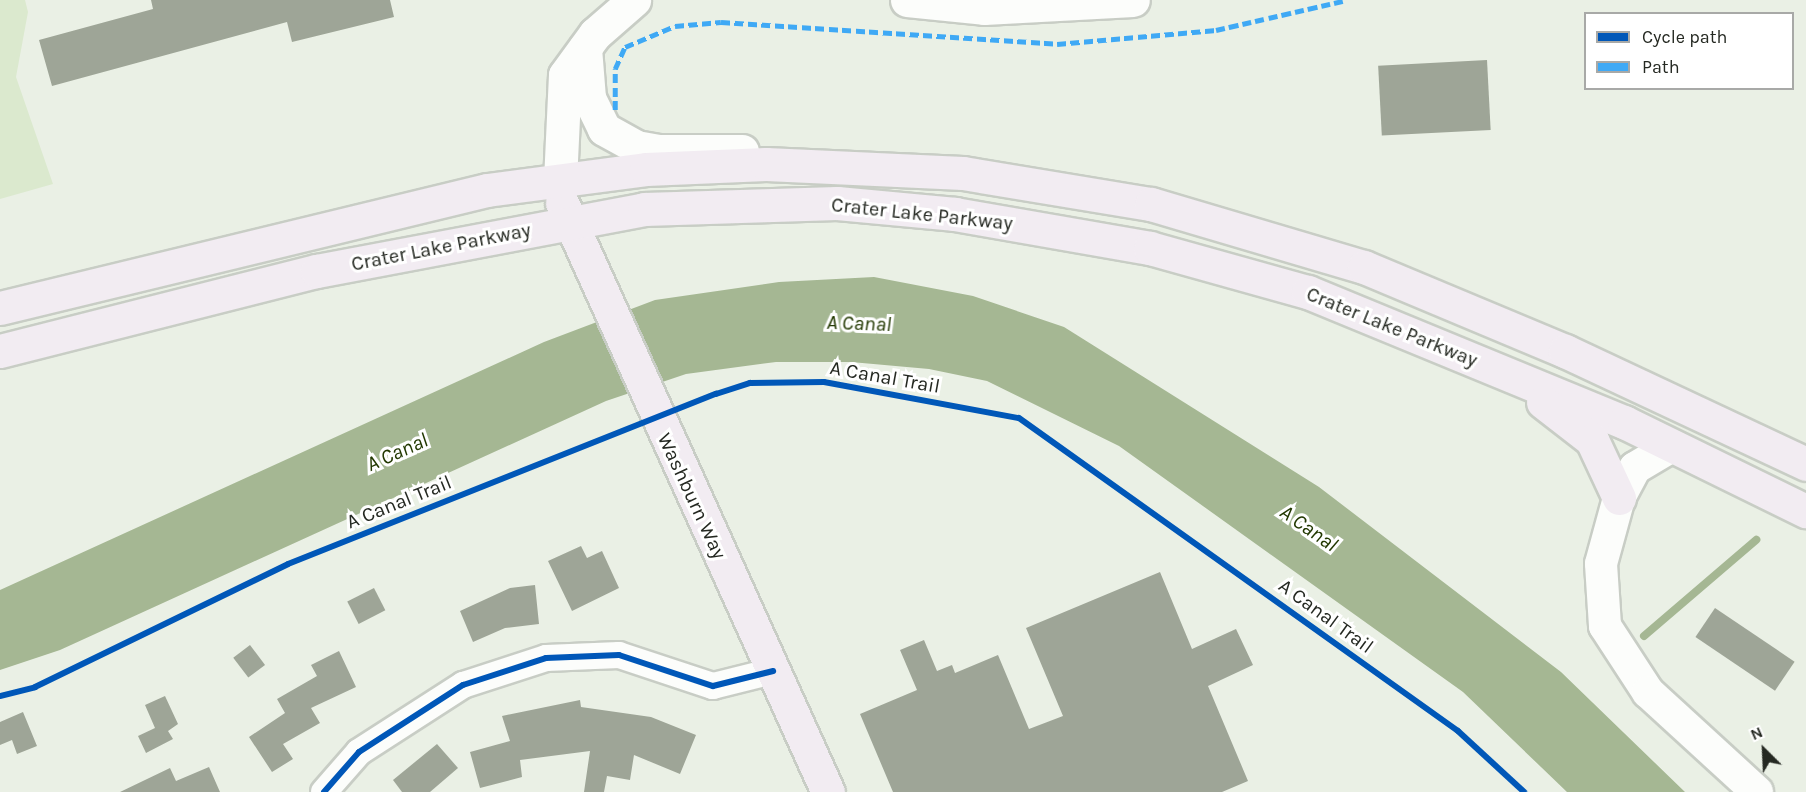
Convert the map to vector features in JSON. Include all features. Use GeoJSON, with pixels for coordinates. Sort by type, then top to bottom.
{"type":"FeatureCollection","features":[{"type":"Feature","properties":{"kind":"main road"},"geometry":{"type":"LineString","coordinates":[[564,201],[565,75],[585,48],[634,0]]}},
{"type":"Feature","properties":{"kind":"main road"},"geometry":{"type":"LineString","coordinates":[[907,0],[984,8],[1133,0]]}},
{"type":"Feature","properties":{"kind":"main road"},"geometry":{"type":"LineString","coordinates":[[585,48],[583,67],[594,112],[618,137],[659,151],[750,151],[802,166]]}},
{"type":"Feature","properties":{"kind":"main road","name":"Crater Lake Parkway"},"geometry":{"type":"LineString","coordinates":[[0,351],[316,270],[564,201],[645,169],[802,166],[963,173],[1151,204],[1364,267],[1565,351],[1806,464]]}},
{"type":"Feature","properties":{"kind":"main road","name":"Crater Lake Parkway"},"geometry":{"type":"LineString","coordinates":[[0,308],[486,190],[644,209],[837,203],[955,214],[1150,248],[1308,292],[1672,446],[1806,511]]}},
{"type":"Feature","properties":{"kind":"main road","name":"Washburn Way"},"geometry":{"type":"LineString","coordinates":[[564,201],[656,414],[828,792]]}},
{"type":"Feature","properties":{"kind":"main road"},"geometry":{"type":"LineString","coordinates":[[1485,366],[1592,440],[1619,498]]}},
{"type":"Feature","properties":{"kind":"street"},"geometry":{"type":"LineString","coordinates":[[1672,446],[1635,468],[1619,498],[1601,564],[1605,626],[1648,692],[1757,792]]}},
{"type":"Feature","properties":{"kind":"street"},"geometry":{"type":"LineString","coordinates":[[324,792],[359,752],[464,685],[546,658],[619,655],[713,686],[772,671]]}},
{"type":"Feature","properties":{"kind":"shaded area"},"geometry":{"type":"Polygon","coordinates":[[[0,0],[25,0],[28,12],[16,77],[53,184],[0,199],[0,0]]]}},
{"type":"Feature","properties":{"kind":"water","name":"A Canal"},"geometry":{"type":"Polygon","coordinates":[[[874,277],[973,296],[1064,327],[1319,487],[1561,672],[1685,792],[1567,792],[1463,692],[1119,446],[987,381],[929,369],[851,362],[776,362],[686,374],[606,401],[60,650],[0,670],[0,590],[544,342],[655,300],[779,282],[874,277]]]}},
{"type":"Feature","properties":{"kind":"building"},"geometry":{"type":"Polygon","coordinates":[[[151,0],[390,0],[394,17],[292,42],[287,22],[52,86],[39,40],[153,9],[151,0]]]}},
{"type":"Feature","properties":{"kind":"building"},"geometry":{"type":"Polygon","coordinates":[[[1487,60],[1491,130],[1382,136],[1378,66],[1487,60]]]}},
{"type":"Feature","properties":{"kind":"building"},"geometry":{"type":"Polygon","coordinates":[[[581,546],[587,558],[602,551],[619,588],[572,611],[548,561],[581,546]]]}},
{"type":"Feature","properties":{"kind":"building"},"geometry":{"type":"Polygon","coordinates":[[[1160,572],[1192,649],[1236,629],[1253,665],[1208,686],[1248,781],[1222,792],[893,792],[860,714],[917,690],[900,650],[924,640],[937,671],[952,665],[955,673],[998,655],[1029,729],[1063,716],[1026,628],[1160,572]]]}},
{"type":"Feature","properties":{"kind":"building"},"geometry":{"type":"Polygon","coordinates":[[[535,585],[539,624],[505,628],[473,642],[460,611],[510,588],[535,585]]]}},
{"type":"Feature","properties":{"kind":"building"},"geometry":{"type":"Polygon","coordinates":[[[374,588],[385,610],[359,624],[347,602],[374,588]]]}},
{"type":"Feature","properties":{"kind":"building"},"geometry":{"type":"Polygon","coordinates":[[[1715,608],[1795,662],[1775,691],[1695,637],[1715,608]]]}},
{"type":"Feature","properties":{"kind":"building"},"geometry":{"type":"Polygon","coordinates":[[[250,645],[265,665],[248,678],[233,658],[250,645]]]}},
{"type":"Feature","properties":{"kind":"building"},"geometry":{"type":"Polygon","coordinates":[[[339,651],[356,687],[311,708],[320,723],[283,744],[293,759],[272,772],[249,737],[285,713],[277,699],[317,676],[311,665],[339,651]]]}},
{"type":"Feature","properties":{"kind":"building"},"geometry":{"type":"Polygon","coordinates":[[[165,696],[178,724],[168,731],[173,739],[146,753],[138,736],[155,728],[145,705],[165,696]]]}},
{"type":"Feature","properties":{"kind":"building"},"geometry":{"type":"Polygon","coordinates":[[[580,700],[581,707],[651,717],[696,735],[680,774],[634,755],[630,780],[607,776],[604,792],[584,792],[590,751],[520,760],[522,777],[480,788],[470,752],[510,741],[502,716],[580,700]]]}},
{"type":"Feature","properties":{"kind":"building"},"geometry":{"type":"Polygon","coordinates":[[[23,712],[37,746],[17,754],[12,740],[0,745],[0,722],[23,712]]]}},
{"type":"Feature","properties":{"kind":"building"},"geometry":{"type":"Polygon","coordinates":[[[437,744],[458,768],[430,792],[402,792],[393,780],[437,744]]]}},
{"type":"Feature","properties":{"kind":"building"},"geometry":{"type":"Polygon","coordinates":[[[209,767],[220,792],[120,792],[170,768],[176,781],[209,767]]]}},
{"type":"Feature","properties":{"kind":"waterway"},"geometry":{"type":"LineString","coordinates":[[1644,636],[1756,540]]}},
{"type":"Feature","properties":{"kind":"marked path"},"geometry":{"type":"LineString","coordinates":[[615,110],[615,69],[625,47],[675,26],[721,22],[1057,44],[1216,30],[1347,0]]}},
{"type":"Feature","properties":{"kind":"cycle path","name":"A Canal Trail"},"geometry":{"type":"LineString","coordinates":[[0,696],[35,687],[288,564],[716,394],[750,383],[824,382],[1019,418],[1458,731],[1524,792]]}},
{"type":"Feature","properties":{"kind":"cycle path"},"geometry":{"type":"LineString","coordinates":[[324,792],[359,752],[463,685],[546,658],[619,655],[713,686],[773,671]]}}]}
